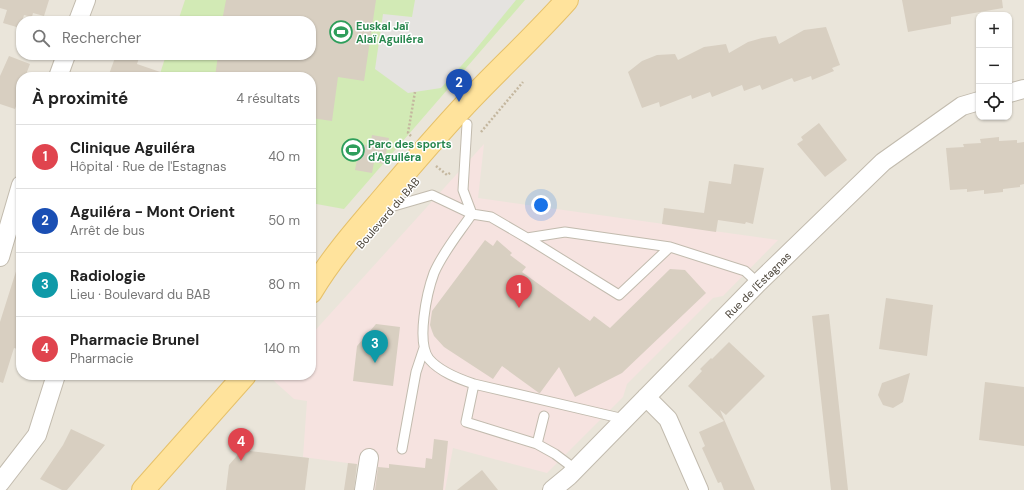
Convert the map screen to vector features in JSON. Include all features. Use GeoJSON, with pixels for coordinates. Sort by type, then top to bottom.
{"type":"FeatureCollection","features":[{"type":"Feature","properties":{"kind":"main road","name":"Boulevard du BAB"},"geometry":{"type":"LineString","coordinates":[[316,295],[467,124],[540,31],[567,0]]}},
{"type":"Feature","properties":{"kind":"main road","name":"Boulevard du BAB"},"geometry":{"type":"LineString","coordinates":[[316,283],[358,228],[400,178],[464,106],[540,31]]}},
{"type":"Feature","properties":{"kind":"main road"},"geometry":{"type":"LineString","coordinates":[[143,490],[241,380]]}},
{"type":"Feature","properties":{"kind":"street"},"geometry":{"type":"LineString","coordinates":[[80,16],[86,0]]}},
{"type":"Feature","properties":{"kind":"street"},"geometry":{"type":"LineString","coordinates":[[60,72],[64,60]]}},
{"type":"Feature","properties":{"kind":"street"},"geometry":{"type":"LineString","coordinates":[[1012,92],[1024,89]]}},
{"type":"Feature","properties":{"kind":"street","name":"Rue de l'Estagnas"},"geometry":{"type":"LineString","coordinates":[[552,490],[575,470],[758,283],[882,162],[962,106],[976,102]]}},
{"type":"Feature","properties":{"kind":"street"},"geometry":{"type":"LineString","coordinates":[[0,257],[16,202]]}},
{"type":"Feature","properties":{"kind":"street"},"geometry":{"type":"LineString","coordinates":[[0,483],[37,435],[54,380]]}},
{"type":"Feature","properties":{"kind":"street"},"geometry":{"type":"LineString","coordinates":[[646,397],[668,419],[699,490]]}},
{"type":"Feature","properties":{"kind":"street"},"geometry":{"type":"LineString","coordinates":[[364,490],[369,458]]}},
{"type":"Feature","properties":{"kind":"lane"},"geometry":{"type":"LineString","coordinates":[[467,124],[463,190],[472,214]]}},
{"type":"Feature","properties":{"kind":"lane"},"geometry":{"type":"LineString","coordinates":[[394,206],[432,195],[472,214],[491,217],[619,295],[670,248]]}},
{"type":"Feature","properties":{"kind":"lane"},"geometry":{"type":"LineString","coordinates":[[402,450],[416,372],[424,348],[424,317],[434,273],[445,253],[472,214]]}},
{"type":"Feature","properties":{"kind":"lane"},"geometry":{"type":"LineString","coordinates":[[527,238],[564,232],[670,248],[745,270],[758,283]]}},
{"type":"Feature","properties":{"kind":"lane"},"geometry":{"type":"LineString","coordinates":[[424,348],[430,360],[455,378],[474,384],[624,419]]}},
{"type":"Feature","properties":{"kind":"lane"},"geometry":{"type":"LineString","coordinates":[[474,384],[466,422],[537,444],[555,454],[575,470]]}},
{"type":"Feature","properties":{"kind":"lane"},"geometry":{"type":"LineString","coordinates":[[537,444],[544,416]]}},
{"type":"Feature","properties":{"kind":"shaded area"},"geometry":{"type":"Polygon","coordinates":[[[0,0],[1024,0],[1024,490],[0,490],[0,0]]]}},
{"type":"Feature","properties":{"kind":"shaded area"},"geometry":{"type":"Polygon","coordinates":[[[415,0],[516,0],[471,55],[441,88],[408,93],[375,69],[383,14],[412,17],[415,0]]]}},
{"type":"Feature","properties":{"kind":"shaded area"},"geometry":{"type":"Polygon","coordinates":[[[484,144],[478,198],[778,240],[723,296],[713,298],[627,384],[623,397],[547,473],[453,448],[445,490],[359,490],[362,465],[303,457],[307,401],[294,399],[273,380],[316,380],[316,329],[484,144]]]}},
{"type":"Feature","properties":{"kind":"green space","name":"Parc des sports d'Aguiléra"},"geometry":{"type":"Polygon","coordinates":[[[185,0],[525,0],[344,209],[316,204],[316,72],[161,72],[164,60],[316,60],[316,16],[180,16],[185,0]]]}},
{"type":"Feature","properties":{"kind":"building"},"geometry":{"type":"Polygon","coordinates":[[[0,0],[49,0],[44,16],[33,13],[32,16],[16,16],[16,27],[3,23],[7,10],[0,8],[0,0]]]}},
{"type":"Feature","properties":{"kind":"building","name":"Euskal Jaï Alaï Aguiléra"},"geometry":{"type":"Polygon","coordinates":[[[226,0],[376,0],[364,81],[338,77],[332,121],[316,119],[316,72],[216,72],[217,60],[316,60],[316,16],[223,16],[226,0]]]}},
{"type":"Feature","properties":{"kind":"building"},"geometry":{"type":"Polygon","coordinates":[[[902,0],[1002,0],[1003,8],[951,17],[951,24],[908,32],[902,0]]]}},
{"type":"Feature","properties":{"kind":"building"},"geometry":{"type":"Polygon","coordinates":[[[826,27],[840,65],[832,68],[834,71],[812,80],[811,76],[794,82],[792,78],[762,90],[760,85],[744,91],[742,85],[712,97],[710,92],[692,99],[691,95],[660,107],[659,102],[642,108],[628,72],[642,61],[657,55],[675,54],[678,60],[704,47],[726,44],[729,53],[748,42],[762,38],[776,36],[779,44],[804,30],[826,27]]]}},
{"type":"Feature","properties":{"kind":"building"},"geometry":{"type":"Polygon","coordinates":[[[9,56],[16,60],[30,64],[27,72],[16,72],[15,109],[0,104],[0,76],[9,56]]]}},
{"type":"Feature","properties":{"kind":"building"},"geometry":{"type":"Polygon","coordinates":[[[114,60],[138,60],[137,64],[160,72],[110,72],[114,60]]]}},
{"type":"Feature","properties":{"kind":"building"},"geometry":{"type":"Polygon","coordinates":[[[819,123],[847,160],[825,177],[797,144],[803,140],[801,137],[819,123]]]}},
{"type":"Feature","properties":{"kind":"building"},"geometry":{"type":"Polygon","coordinates":[[[372,135],[389,138],[384,164],[374,162],[372,173],[355,170],[360,144],[370,146],[372,135]]]}},
{"type":"Feature","properties":{"kind":"building"},"geometry":{"type":"Polygon","coordinates":[[[999,137],[999,141],[1017,140],[1017,143],[1024,142],[1024,184],[1020,185],[1020,187],[1003,189],[1003,192],[984,194],[984,190],[967,192],[967,189],[950,190],[946,148],[964,147],[963,144],[981,143],[980,139],[999,137]]]}},
{"type":"Feature","properties":{"kind":"building"},"geometry":{"type":"Polygon","coordinates":[[[734,164],[764,168],[753,224],[718,220],[716,232],[662,224],[664,208],[704,213],[709,181],[731,184],[734,164]]]}},
{"type":"Feature","properties":{"kind":"building"},"geometry":{"type":"Polygon","coordinates":[[[485,240],[493,246],[497,240],[512,253],[510,255],[526,267],[522,272],[590,321],[594,316],[610,328],[670,269],[685,270],[706,293],[622,373],[575,397],[559,367],[539,393],[502,366],[493,379],[444,347],[434,336],[432,331],[430,325],[432,311],[485,240]]]}},
{"type":"Feature","properties":{"kind":"building"},"geometry":{"type":"Polygon","coordinates":[[[16,271],[16,349],[14,348],[3,383],[0,382],[0,322],[16,271]]]}},
{"type":"Feature","properties":{"kind":"building"},"geometry":{"type":"Polygon","coordinates":[[[886,298],[933,305],[927,356],[879,349],[886,298]]]}},
{"type":"Feature","properties":{"kind":"building"},"geometry":{"type":"Polygon","coordinates":[[[829,314],[848,490],[831,490],[812,316],[829,314]]]}},
{"type":"Feature","properties":{"kind":"building"},"geometry":{"type":"Polygon","coordinates":[[[376,324],[400,327],[393,386],[353,381],[357,346],[376,324]]]}},
{"type":"Feature","properties":{"kind":"building"},"geometry":{"type":"Polygon","coordinates":[[[729,342],[765,376],[726,415],[720,410],[755,490],[724,490],[721,482],[718,483],[702,448],[705,446],[699,432],[724,421],[688,386],[702,371],[700,369],[729,342]]]}},
{"type":"Feature","properties":{"kind":"building"},"geometry":{"type":"Polygon","coordinates":[[[910,373],[903,402],[893,408],[883,405],[878,395],[882,383],[910,373]]]}},
{"type":"Feature","properties":{"kind":"building"},"geometry":{"type":"Polygon","coordinates":[[[985,382],[1024,387],[1024,446],[979,440],[985,382]]]}},
{"type":"Feature","properties":{"kind":"building"},"geometry":{"type":"Polygon","coordinates":[[[71,429],[105,445],[67,490],[62,490],[40,479],[63,445],[71,429]]]}},
{"type":"Feature","properties":{"kind":"building"},"geometry":{"type":"Polygon","coordinates":[[[434,439],[448,441],[443,490],[375,490],[378,467],[389,468],[389,464],[425,468],[426,458],[432,459],[434,439]]]}},
{"type":"Feature","properties":{"kind":"building"},"geometry":{"type":"Polygon","coordinates":[[[242,450],[309,458],[305,490],[226,490],[229,465],[242,450]]]}},
{"type":"Feature","properties":{"kind":"building"},"geometry":{"type":"Polygon","coordinates":[[[348,463],[357,464],[354,490],[344,490],[348,463]]]}},
{"type":"Feature","properties":{"kind":"building"},"geometry":{"type":"Polygon","coordinates":[[[482,470],[498,490],[457,490],[482,470]]]}},
{"type":"Feature","properties":{"kind":"place","name":"Euskal Jaï Alaï Aguiléra"},"geometry":{"type":"Point","coordinates":[341,32]}},
{"type":"Feature","properties":{"kind":"place","name":"Aguiléra - Mont Orient"},"geometry":{"type":"Point","coordinates":[459,102]}},
{"type":"Feature","properties":{"kind":"place","name":"Parc des sports d'Aguiléra"},"geometry":{"type":"Point","coordinates":[353,150]}},
{"type":"Feature","properties":{"kind":"place","name":"Clinique Aguiléra"},"geometry":{"type":"Point","coordinates":[519,308]}},
{"type":"Feature","properties":{"kind":"place","name":"Radiologie"},"geometry":{"type":"Point","coordinates":[375,363]}},
{"type":"Feature","properties":{"kind":"place","name":"Pharmacie Brunel"},"geometry":{"type":"Point","coordinates":[241,461]}}]}
